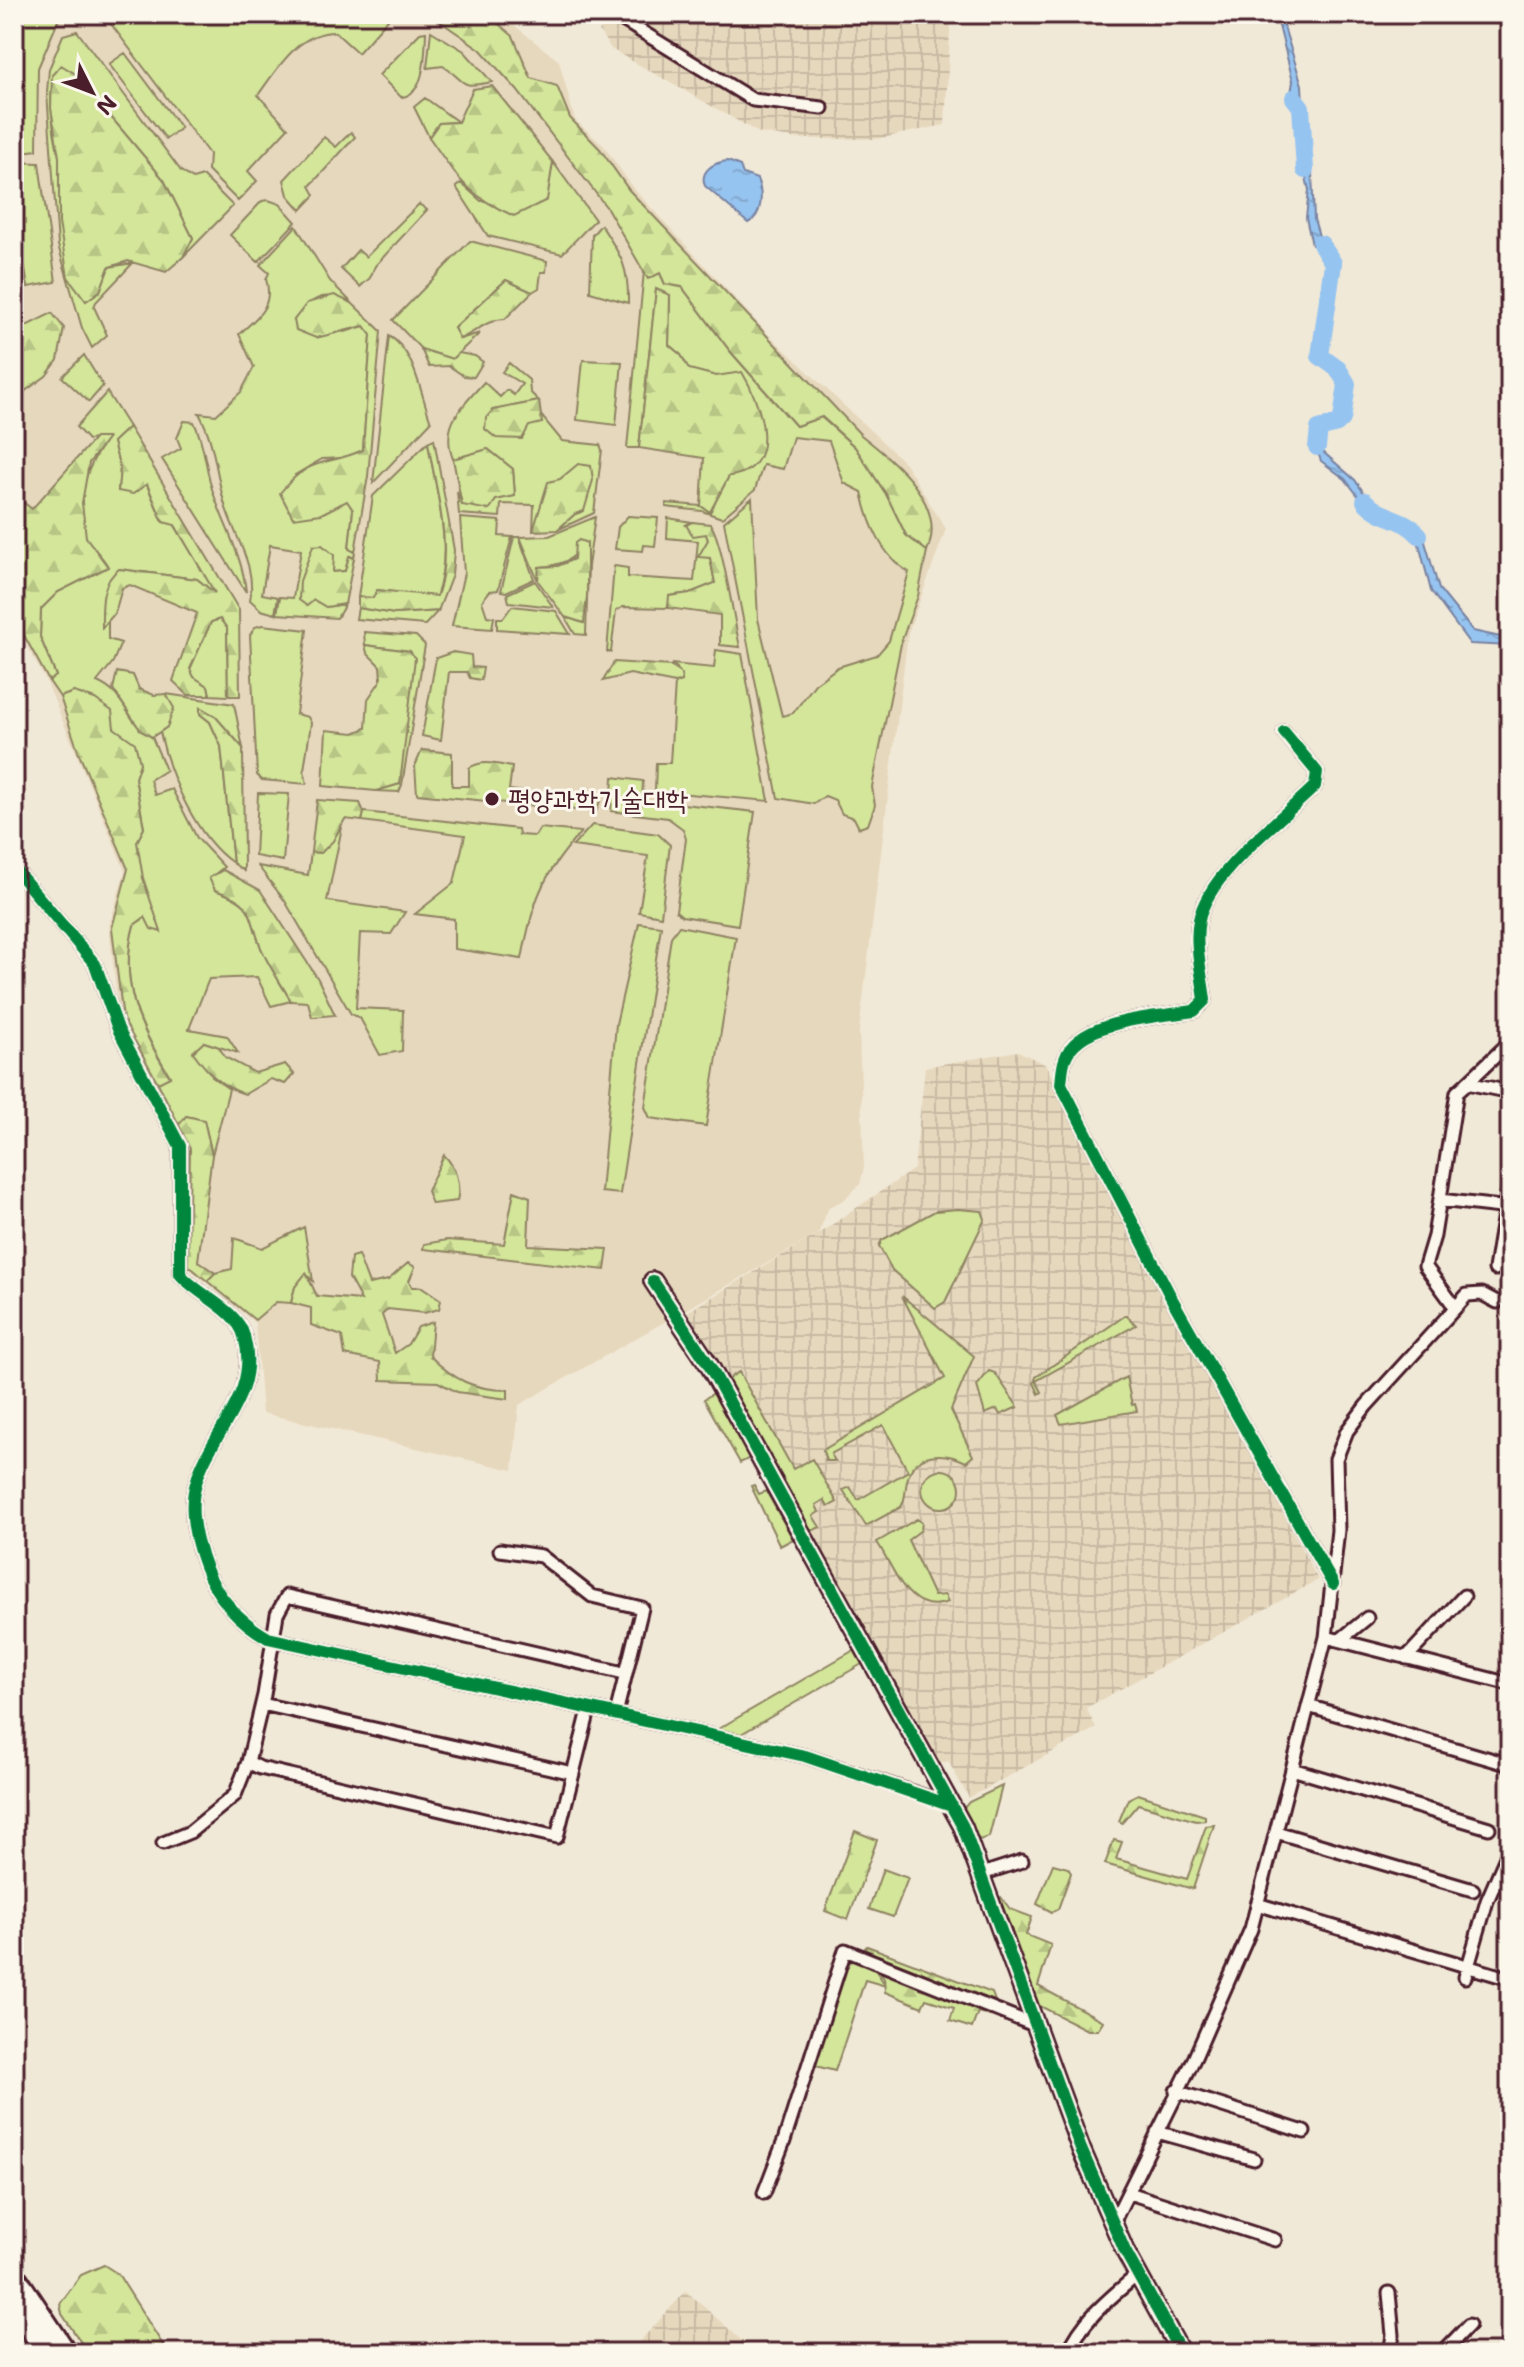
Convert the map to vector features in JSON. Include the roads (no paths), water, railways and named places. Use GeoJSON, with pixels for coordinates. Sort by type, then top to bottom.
{"type":"FeatureCollection","features":[{"type":"Feature","properties":{"kind":"highway"},"geometry":{"type":"LineString","coordinates":[[14,2275],[66,2353]]}},
{"type":"Feature","properties":{"kind":"highway"},"geometry":{"type":"LineString","coordinates":[[14,2303],[47,2353]]}},
{"type":"Feature","properties":{"kind":"street"},"geometry":{"type":"LineString","coordinates":[[613,14],[753,100],[822,108]]}},
{"type":"Feature","properties":{"kind":"street"},"geometry":{"type":"LineString","coordinates":[[1284,732],[1317,772],[1315,786],[1229,868],[1202,908],[1198,924],[1205,1000],[1194,1011],[1100,1027],[1076,1044],[1065,1057],[1061,1084],[1173,1301],[1333,1584]]}},
{"type":"Feature","properties":{"kind":"street"},"geometry":{"type":"LineString","coordinates":[[14,868],[95,964],[118,1029],[180,1146],[180,1274],[192,1289],[225,1311],[244,1335],[247,1377],[237,1407],[196,1482],[192,1503],[195,1542],[207,1573],[228,1605],[246,1625],[272,1639],[805,1756],[952,1806]]}},
{"type":"Feature","properties":{"kind":"street"},"geometry":{"type":"LineString","coordinates":[[1455,1307],[1425,1266],[1440,1200],[1457,1092],[1510,1042]]}},
{"type":"Feature","properties":{"kind":"street"},"geometry":{"type":"LineString","coordinates":[[1467,1083],[1510,1092]]}},
{"type":"Feature","properties":{"kind":"street"},"geometry":{"type":"LineString","coordinates":[[1495,1269],[1508,1208],[1510,1176]]}},
{"type":"Feature","properties":{"kind":"street"},"geometry":{"type":"LineString","coordinates":[[1440,1200],[1508,1208]]}},
{"type":"Feature","properties":{"kind":"street"},"geometry":{"type":"LineString","coordinates":[[653,1281],[709,1365],[952,1806],[982,1874],[1034,2025],[1113,2223],[1137,2275],[1181,2353]]}},
{"type":"Feature","properties":{"kind":"street"},"geometry":{"type":"LineString","coordinates":[[1113,2223],[1251,1929],[1326,1637],[1338,1530],[1336,1459],[1347,1431],[1467,1295],[1482,1294],[1497,1302]]}},
{"type":"Feature","properties":{"kind":"street"},"geometry":{"type":"LineString","coordinates":[[500,1550],[541,1556],[592,1596],[642,1608],[616,1714]]}},
{"type":"Feature","properties":{"kind":"street"},"geometry":{"type":"LineString","coordinates":[[163,1843],[190,1832],[235,1795],[248,1762],[262,1704],[277,1614],[287,1596],[624,1673]]}},
{"type":"Feature","properties":{"kind":"street"},"geometry":{"type":"LineString","coordinates":[[1406,1658],[1464,1596]]}},
{"type":"Feature","properties":{"kind":"street"},"geometry":{"type":"LineString","coordinates":[[1340,1640],[1367,1618]]}},
{"type":"Feature","properties":{"kind":"street"},"geometry":{"type":"LineString","coordinates":[[1326,1637],[1510,1684]]}},
{"type":"Feature","properties":{"kind":"street"},"geometry":{"type":"LineString","coordinates":[[262,1704],[573,1773]]}},
{"type":"Feature","properties":{"kind":"street"},"geometry":{"type":"LineString","coordinates":[[1308,1706],[1507,1764]]}},
{"type":"Feature","properties":{"kind":"street"},"geometry":{"type":"LineString","coordinates":[[248,1762],[260,1768],[557,1837],[589,1710]]}},
{"type":"Feature","properties":{"kind":"street"},"geometry":{"type":"LineString","coordinates":[[1292,1769],[1489,1828]]}},
{"type":"Feature","properties":{"kind":"street"},"geometry":{"type":"LineString","coordinates":[[1276,1832],[1473,1890]]}},
{"type":"Feature","properties":{"kind":"street"},"geometry":{"type":"LineString","coordinates":[[1467,1972],[1487,1901],[1510,1848]]}},
{"type":"Feature","properties":{"kind":"street"},"geometry":{"type":"LineString","coordinates":[[982,1874],[1022,1861]]}},
{"type":"Feature","properties":{"kind":"street"},"geometry":{"type":"LineString","coordinates":[[1257,1904],[1467,1972],[1510,1979]]}},
{"type":"Feature","properties":{"kind":"street"},"geometry":{"type":"LineString","coordinates":[[764,2193],[812,2073],[845,1950],[1034,2025]]}},
{"type":"Feature","properties":{"kind":"street"},"geometry":{"type":"LineString","coordinates":[[1176,2091],[1304,2132]]}},
{"type":"Feature","properties":{"kind":"street"},"geometry":{"type":"LineString","coordinates":[[1157,2132],[1254,2159]]}},
{"type":"Feature","properties":{"kind":"street"},"geometry":{"type":"LineString","coordinates":[[1129,2193],[1275,2240]]}},
{"type":"Feature","properties":{"kind":"street"},"geometry":{"type":"LineString","coordinates":[[1068,2353],[1078,2333],[1101,2306],[1137,2275]]}},
{"type":"Feature","properties":{"kind":"street"},"geometry":{"type":"LineString","coordinates":[[1389,2293],[1393,2335],[1390,2353]]}},
{"type":"Feature","properties":{"kind":"street"},"geometry":{"type":"LineString","coordinates":[[1442,2353],[1469,2325]]}},
{"type":"Feature","properties":{"kind":"water"},"geometry":{"type":"Polygon","coordinates":[[[1276,14],[1284,14],[1284,27],[1302,85],[1314,219],[1319,236],[1340,268],[1326,353],[1353,380],[1349,420],[1339,431],[1325,432],[1322,451],[1355,480],[1376,510],[1404,520],[1423,535],[1439,589],[1473,631],[1510,639],[1510,646],[1470,644],[1431,591],[1418,540],[1399,525],[1373,515],[1345,479],[1321,461],[1315,445],[1317,431],[1342,419],[1346,391],[1338,373],[1322,360],[1321,332],[1333,265],[1316,244],[1312,245],[1306,218],[1309,190],[1300,153],[1302,122],[1290,100],[1293,81],[1276,14]]]}},
{"type":"Feature","properties":{"kind":"water"},"geometry":{"type":"Polygon","coordinates":[[[728,161],[740,166],[743,174],[757,179],[759,185],[759,210],[748,223],[705,186],[704,176],[709,168],[728,161]]]}},
{"type":"Feature","properties":{"kind":"waterway"},"geometry":{"type":"LineString","coordinates":[[1294,98],[1301,107],[1305,170]]}},
{"type":"Feature","properties":{"kind":"waterway"},"geometry":{"type":"LineString","coordinates":[[1317,447],[1319,429],[1337,424],[1342,419],[1347,384],[1338,369],[1320,356],[1333,263],[1321,244]]}},
{"type":"Feature","properties":{"kind":"waterway"},"geometry":{"type":"LineString","coordinates":[[1365,501],[1419,535]]}},
{"type":"Feature","properties":{"kind":"place","name":"평양과학기술대학"},"geometry":{"type":"Point","coordinates":[492,799]}}]}
